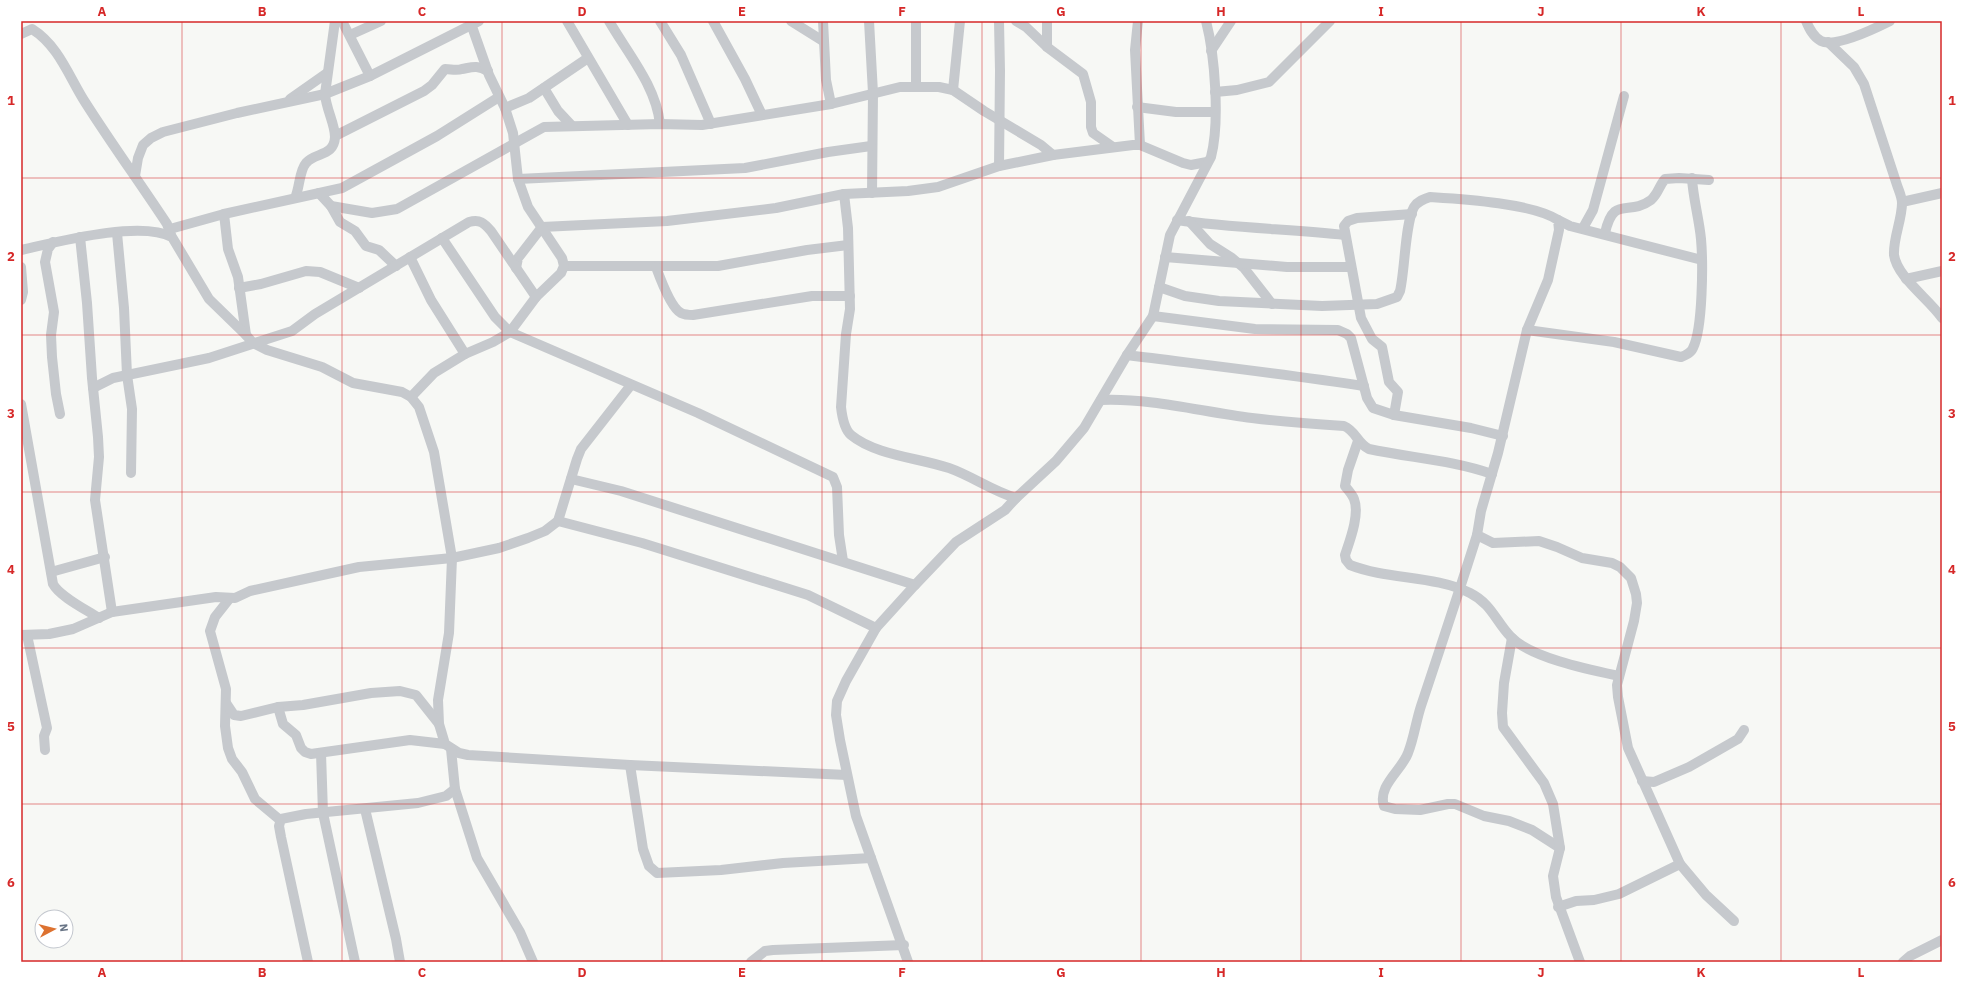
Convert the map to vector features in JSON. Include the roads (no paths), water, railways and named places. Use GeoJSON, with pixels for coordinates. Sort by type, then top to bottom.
{"type":"FeatureCollection","features":[{"type":"Feature","properties":{"kind":"street"},"geometry":{"type":"LineString","coordinates":[[295,198],[299,189],[303,167],[307,161],[327,152],[334,142],[335,136],[326,105],[325,94],[334,21]]}},
{"type":"Feature","properties":{"kind":"street"},"geometry":{"type":"LineString","coordinates":[[342,21],[370,76]]}},
{"type":"Feature","properties":{"kind":"street"},"geometry":{"type":"LineString","coordinates":[[350,35],[381,21]]}},
{"type":"Feature","properties":{"kind":"street"},"geometry":{"type":"LineString","coordinates":[[567,21],[628,125]]}},
{"type":"Feature","properties":{"kind":"street"},"geometry":{"type":"LineString","coordinates":[[609,21],[646,81],[658,107],[660,124]]}},
{"type":"Feature","properties":{"kind":"street"},"geometry":{"type":"LineString","coordinates":[[660,21],[681,55],[711,124]]}},
{"type":"Feature","properties":{"kind":"street"},"geometry":{"type":"LineString","coordinates":[[713,21],[745,79],[762,115]]}},
{"type":"Feature","properties":{"kind":"street"},"geometry":{"type":"LineString","coordinates":[[791,21],[823,41]]}},
{"type":"Feature","properties":{"kind":"street"},"geometry":{"type":"LineString","coordinates":[[823,21],[826,80],[831,104]]}},
{"type":"Feature","properties":{"kind":"street"},"geometry":{"type":"LineString","coordinates":[[869,21],[873,93],[872,193]]}},
{"type":"Feature","properties":{"kind":"street"},"geometry":{"type":"LineString","coordinates":[[916,21],[916,87]]}},
{"type":"Feature","properties":{"kind":"street"},"geometry":{"type":"LineString","coordinates":[[953,90],[960,21]]}},
{"type":"Feature","properties":{"kind":"street"},"geometry":{"type":"LineString","coordinates":[[999,21],[999,166]]}},
{"type":"Feature","properties":{"kind":"street"},"geometry":{"type":"LineString","coordinates":[[1016,21],[1026,27],[1047,47],[1083,74],[1090,94],[1091,127],[1093,134],[1113,147]]}},
{"type":"Feature","properties":{"kind":"street"},"geometry":{"type":"LineString","coordinates":[[1047,47],[1048,21]]}},
{"type":"Feature","properties":{"kind":"street"},"geometry":{"type":"LineString","coordinates":[[1138,21],[1135,50],[1140,145]]}},
{"type":"Feature","properties":{"kind":"street"},"geometry":{"type":"LineString","coordinates":[[908,962],[904,945],[856,816],[840,740],[836,708],[846,680],[876,628],[956,542],[996,517],[1072,444],[1084,428],[1127,355],[1153,316],[1170,235],[1207,162],[1211,157],[1214,147],[1214,92],[1211,51],[1206,21]]}},
{"type":"Feature","properties":{"kind":"street"},"geometry":{"type":"LineString","coordinates":[[1211,51],[1231,21]]}},
{"type":"Feature","properties":{"kind":"street"},"geometry":{"type":"LineString","coordinates":[[1214,92],[1237,90],[1269,82],[1330,21]]}},
{"type":"Feature","properties":{"kind":"street"},"geometry":{"type":"LineString","coordinates":[[1806,21],[1812,33],[1820,41],[1828,42],[1870,31],[1890,21]]}},
{"type":"Feature","properties":{"kind":"street"},"geometry":{"type":"LineString","coordinates":[[135,176],[140,151],[151,138],[179,127],[286,101],[325,94],[370,76],[474,22],[488,71],[505,108],[514,143],[518,179],[528,207],[562,258],[564,266],[562,273],[536,297],[510,332],[493,342],[464,354],[434,374],[411,397]]}},
{"type":"Feature","properties":{"kind":"street"},"geometry":{"type":"LineString","coordinates":[[21,34],[32,29],[46,40],[64,64],[84,101],[135,176],[171,233],[209,299],[253,343],[267,350],[322,367],[353,383],[402,392],[411,397],[419,406],[434,452],[452,558],[449,633],[438,700],[439,724]]}},
{"type":"Feature","properties":{"kind":"street"},"geometry":{"type":"LineString","coordinates":[[1828,42],[1854,67],[1864,84],[1902,202],[1894,255],[1906,279],[1935,307],[1942,318]]}},
{"type":"Feature","properties":{"kind":"street"},"geometry":{"type":"LineString","coordinates":[[505,108],[529,98],[588,58]]}},
{"type":"Feature","properties":{"kind":"street"},"geometry":{"type":"LineString","coordinates":[[335,136],[424,91],[432,85],[445,69],[462,70],[473,66],[479,66],[488,71]]}},
{"type":"Feature","properties":{"kind":"street"},"geometry":{"type":"LineString","coordinates":[[286,101],[328,73]]}},
{"type":"Feature","properties":{"kind":"street"},"geometry":{"type":"LineString","coordinates":[[331,206],[372,213],[397,209],[544,127],[660,124],[702,126],[831,104],[900,87],[939,87],[953,90],[1000,121],[1041,145],[1053,155]]}},
{"type":"Feature","properties":{"kind":"street"},"geometry":{"type":"LineString","coordinates":[[544,88],[558,111],[572,126]]}},
{"type":"Feature","properties":{"kind":"street"},"geometry":{"type":"LineString","coordinates":[[1583,228],[1593,210],[1624,96]]}},
{"type":"Feature","properties":{"kind":"street"},"geometry":{"type":"LineString","coordinates":[[21,250],[80,237],[158,231],[171,233],[224,214],[342,188],[437,136],[499,97]]}},
{"type":"Feature","properties":{"kind":"street"},"geometry":{"type":"LineString","coordinates":[[1137,108],[1176,112],[1215,112]]}},
{"type":"Feature","properties":{"kind":"street"},"geometry":{"type":"LineString","coordinates":[[516,268],[518,258],[542,227],[666,221],[776,208],[844,194],[938,188],[999,166],[1053,155],[1113,147],[1140,145],[1183,163],[1192,165],[1207,162]]}},
{"type":"Feature","properties":{"kind":"street"},"geometry":{"type":"LineString","coordinates":[[518,179],[745,168],[828,152],[872,146]]}},
{"type":"Feature","properties":{"kind":"street"},"geometry":{"type":"LineString","coordinates":[[1605,233],[1608,221],[1616,210],[1633,207],[1647,202],[1656,194],[1665,179],[1692,178],[1709,180]]}},
{"type":"Feature","properties":{"kind":"street"},"geometry":{"type":"LineString","coordinates":[[1527,330],[1614,342],[1681,356],[1688,354],[1693,349],[1697,335],[1702,260],[1692,178]]}},
{"type":"Feature","properties":{"kind":"street"},"geometry":{"type":"LineString","coordinates":[[319,193],[331,206],[340,222],[355,231],[363,243],[379,250],[396,266]]}},
{"type":"Feature","properties":{"kind":"street"},"geometry":{"type":"LineString","coordinates":[[1902,202],[1942,193]]}},
{"type":"Feature","properties":{"kind":"street"},"geometry":{"type":"LineString","coordinates":[[844,194],[850,296],[841,407],[842,416],[849,434],[860,442],[881,450],[951,469],[999,493],[1016,498]]}},
{"type":"Feature","properties":{"kind":"street"},"geometry":{"type":"LineString","coordinates":[[1159,287],[1185,296],[1203,299],[1272,304],[1377,304],[1397,297],[1400,291],[1412,214],[1417,203],[1430,197],[1478,201],[1543,213],[1570,226],[1605,233],[1702,260]]}},
{"type":"Feature","properties":{"kind":"street"},"geometry":{"type":"LineString","coordinates":[[224,214],[228,249],[235,267],[246,335]]}},
{"type":"Feature","properties":{"kind":"street"},"geometry":{"type":"LineString","coordinates":[[1394,416],[1398,392],[1389,382],[1382,348],[1372,339],[1365,328],[1350,267],[1344,235],[1344,226],[1348,221],[1357,218],[1412,214]]}},
{"type":"Feature","properties":{"kind":"street"},"geometry":{"type":"LineString","coordinates":[[93,388],[108,380],[127,375],[209,358],[279,336],[300,327],[315,314],[469,222],[478,220],[484,223],[491,231],[536,297]]}},
{"type":"Feature","properties":{"kind":"street"},"geometry":{"type":"LineString","coordinates":[[1177,220],[1344,235]]}},
{"type":"Feature","properties":{"kind":"street"},"geometry":{"type":"LineString","coordinates":[[1558,220],[1559,230],[1548,280],[1527,330],[1503,436],[1481,511],[1477,535],[1419,712],[1408,754],[1382,797],[1384,806],[1395,809],[1420,810],[1455,804],[1484,816],[1509,822],[1532,830],[1560,848]]}},
{"type":"Feature","properties":{"kind":"street"},"geometry":{"type":"LineString","coordinates":[[1189,221],[1210,244],[1238,263],[1272,304]]}},
{"type":"Feature","properties":{"kind":"street"},"geometry":{"type":"LineString","coordinates":[[117,233],[124,308],[127,375],[132,409],[132,473]]}},
{"type":"Feature","properties":{"kind":"street"},"geometry":{"type":"LineString","coordinates":[[80,237],[88,303],[99,457],[95,500],[105,557],[112,612]]}},
{"type":"Feature","properties":{"kind":"street"},"geometry":{"type":"LineString","coordinates":[[442,238],[495,317],[510,332],[698,413],[833,477],[837,487],[839,535],[843,561]]}},
{"type":"Feature","properties":{"kind":"street"},"geometry":{"type":"LineString","coordinates":[[53,242],[48,249],[45,262],[54,312],[51,335],[52,357],[60,414]]}},
{"type":"Feature","properties":{"kind":"street"},"geometry":{"type":"LineString","coordinates":[[564,266],[718,266],[807,250],[848,245]]}},
{"type":"Feature","properties":{"kind":"street"},"geometry":{"type":"LineString","coordinates":[[1165,256],[1288,267],[1350,267]]}},
{"type":"Feature","properties":{"kind":"street"},"geometry":{"type":"LineString","coordinates":[[410,257],[431,300],[464,354]]}},
{"type":"Feature","properties":{"kind":"street"},"geometry":{"type":"LineString","coordinates":[[21,267],[23,292],[21,300]]}},
{"type":"Feature","properties":{"kind":"street"},"geometry":{"type":"LineString","coordinates":[[656,267],[666,292],[678,311],[687,315],[812,296],[850,296]]}},
{"type":"Feature","properties":{"kind":"street"},"geometry":{"type":"LineString","coordinates":[[239,288],[261,284],[306,271],[320,272],[359,288]]}},
{"type":"Feature","properties":{"kind":"street"},"geometry":{"type":"LineString","coordinates":[[1906,279],[1942,271]]}},
{"type":"Feature","properties":{"kind":"street"},"geometry":{"type":"LineString","coordinates":[[1153,316],[1255,329],[1338,330],[1352,338],[1367,398],[1372,408],[1394,416],[1471,428],[1503,436]]}},
{"type":"Feature","properties":{"kind":"street"},"geometry":{"type":"LineString","coordinates":[[1127,355],[1212,367],[1273,372],[1364,386]]}},
{"type":"Feature","properties":{"kind":"street"},"geometry":{"type":"LineString","coordinates":[[45,750],[44,736],[47,728],[24,635],[49,634],[73,629],[112,612],[216,597],[235,598],[250,591],[359,567],[452,558],[515,544],[546,531],[558,521],[581,449],[631,385]]}},
{"type":"Feature","properties":{"kind":"street"},"geometry":{"type":"LineString","coordinates":[[1101,400],[1126,399],[1154,401],[1253,418],[1344,426],[1355,433],[1358,441],[1369,449],[1462,464],[1492,474]]}},
{"type":"Feature","properties":{"kind":"street"},"geometry":{"type":"LineString","coordinates":[[21,404],[35,475],[53,584],[58,590],[99,618]]}},
{"type":"Feature","properties":{"kind":"street"},"geometry":{"type":"LineString","coordinates":[[1358,441],[1348,470],[1345,486],[1354,497],[1356,504],[1355,516],[1345,555],[1346,560],[1350,565],[1357,568],[1460,589],[1471,594],[1494,612],[1512,638],[1535,652],[1586,669],[1619,676]]}},
{"type":"Feature","properties":{"kind":"street"},"geometry":{"type":"LineString","coordinates":[[571,479],[621,491],[915,585]]}},
{"type":"Feature","properties":{"kind":"street"},"geometry":{"type":"LineString","coordinates":[[558,521],[642,543],[808,595],[876,628]]}},
{"type":"Feature","properties":{"kind":"street"},"geometry":{"type":"LineString","coordinates":[[1477,535],[1493,543],[1539,541],[1582,558],[1612,563],[1626,573],[1634,586],[1637,603],[1634,621],[1619,676],[1618,697],[1628,748],[1680,864],[1706,895],[1734,921]]}},
{"type":"Feature","properties":{"kind":"street"},"geometry":{"type":"LineString","coordinates":[[51,572],[105,557]]}},
{"type":"Feature","properties":{"kind":"street"},"geometry":{"type":"LineString","coordinates":[[230,598],[215,617],[210,631],[225,683],[226,736],[231,757],[242,772],[255,799],[280,820],[281,837],[308,962]]}},
{"type":"Feature","properties":{"kind":"street"},"geometry":{"type":"LineString","coordinates":[[1512,638],[1504,684],[1502,714],[1504,727],[1547,789],[1553,804],[1560,848],[1553,876],[1558,907],[1580,962]]}},
{"type":"Feature","properties":{"kind":"street"},"geometry":{"type":"LineString","coordinates":[[226,703],[234,715],[237,716],[278,707],[303,705],[371,693],[400,691],[416,695],[439,724],[448,746],[456,789],[477,858],[520,932],[533,962]]}},
{"type":"Feature","properties":{"kind":"street"},"geometry":{"type":"LineString","coordinates":[[278,707],[283,724],[296,735],[301,748],[305,752],[311,754],[410,740],[448,746],[468,755],[630,765],[847,775]]}},
{"type":"Feature","properties":{"kind":"street"},"geometry":{"type":"LineString","coordinates":[[1642,781],[1654,782],[1689,767],[1738,739],[1744,730]]}},
{"type":"Feature","properties":{"kind":"street"},"geometry":{"type":"LineString","coordinates":[[321,753],[323,813],[355,962]]}},
{"type":"Feature","properties":{"kind":"street"},"geometry":{"type":"LineString","coordinates":[[630,765],[643,849],[649,866],[657,873],[721,870],[783,863],[871,858]]}},
{"type":"Feature","properties":{"kind":"street"},"geometry":{"type":"LineString","coordinates":[[280,820],[306,814],[366,809],[439,799],[456,789]]}},
{"type":"Feature","properties":{"kind":"street"},"geometry":{"type":"LineString","coordinates":[[366,809],[400,962]]}},
{"type":"Feature","properties":{"kind":"street"},"geometry":{"type":"LineString","coordinates":[[1558,907],[1576,901],[1594,900],[1619,894],[1680,864]]}},
{"type":"Feature","properties":{"kind":"street"},"geometry":{"type":"LineString","coordinates":[[1903,962],[1910,956],[1942,941]]}},
{"type":"Feature","properties":{"kind":"street"},"geometry":{"type":"LineString","coordinates":[[751,962],[765,951],[773,950],[904,945]]}}]}
